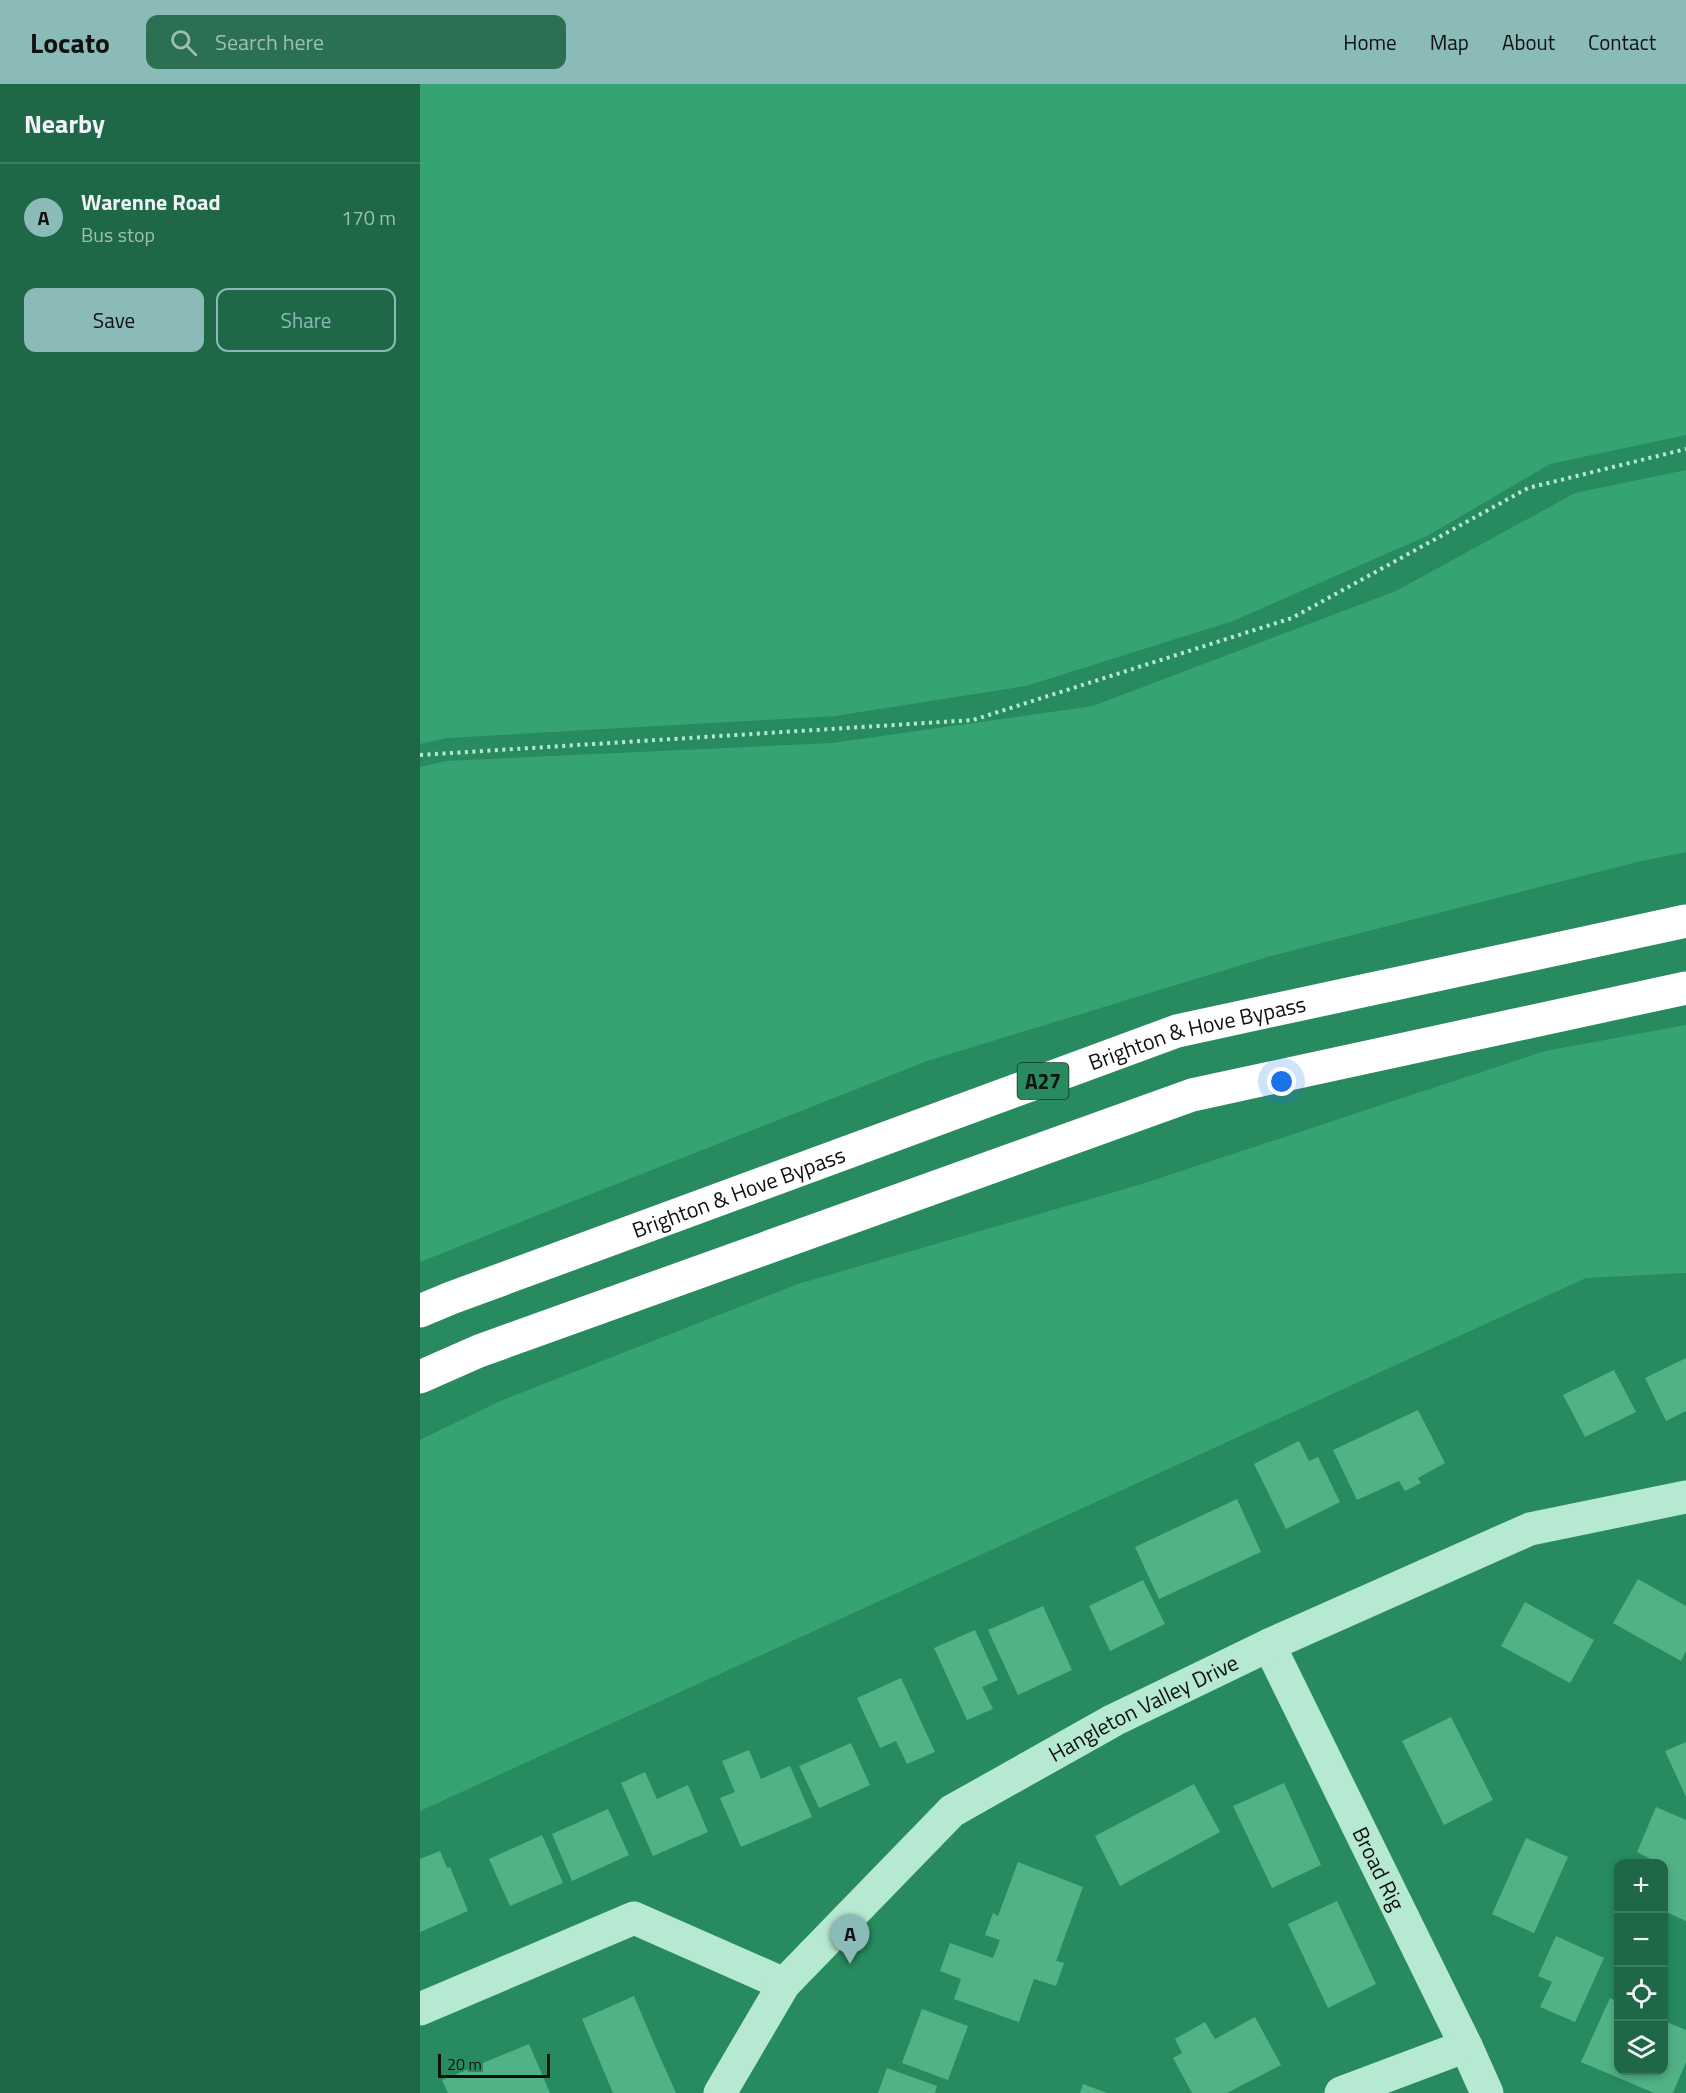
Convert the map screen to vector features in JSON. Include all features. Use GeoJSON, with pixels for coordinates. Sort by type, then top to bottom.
{"type":"FeatureCollection","features":[{"type":"Feature","properties":{"kind":"highway","name":"Brighton & Hove Bypass"},"geometry":{"type":"LineString","coordinates":[[420,1311],[1177,1031],[1686,921]]}},
{"type":"Feature","properties":{"kind":"highway"},"geometry":{"type":"LineString","coordinates":[[420,1377],[479,1351],[1192,1095],[1686,988]]}},
{"type":"Feature","properties":{"kind":"street","name":"Hangleton Valley Drive"},"geometry":{"type":"LineString","coordinates":[[720,2093],[784,1984],[952,1811],[1114,1720],[1269,1645],[1530,1529],[1686,1497]]}},
{"type":"Feature","properties":{"kind":"street","name":"Broad Rig"},"geometry":{"type":"LineString","coordinates":[[1269,1645],[1466,2046],[1486,2093]]}},
{"type":"Feature","properties":{"kind":"street"},"geometry":{"type":"LineString","coordinates":[[420,2009],[634,1918],[784,1984]]}},
{"type":"Feature","properties":{"kind":"street"},"geometry":{"type":"LineString","coordinates":[[1341,2093],[1466,2046]]}},
{"type":"Feature","properties":{"kind":"path"},"geometry":{"type":"LineString","coordinates":[[420,755],[973,720],[1293,618],[1528,488],[1686,448]]}},
{"type":"Feature","properties":{"kind":"green space"},"geometry":{"type":"Polygon","coordinates":[[[420,84],[1686,84],[1686,435],[1550,464],[1429,535],[1233,621],[1026,686],[835,716],[447,738],[420,744],[420,84]]]}},
{"type":"Feature","properties":{"kind":"green space"},"geometry":{"type":"Polygon","coordinates":[[[1686,470],[1686,852],[1637,862],[1271,956],[927,1061],[420,1262],[420,767],[446,761],[832,743],[1093,706],[1396,591],[1575,493],[1686,470]]]}},
{"type":"Feature","properties":{"kind":"green space"},"geometry":{"type":"Polygon","coordinates":[[[1686,1025],[1686,1273],[1586,1278],[420,1811],[420,1440],[498,1402],[798,1284],[1142,1184],[1545,1051],[1686,1025]]]}},
{"type":"Feature","properties":{"kind":"building"},"geometry":{"type":"Polygon","coordinates":[[[1686,1358],[1686,1411],[1666,1421],[1645,1378],[1686,1358]]]}},
{"type":"Feature","properties":{"kind":"building"},"geometry":{"type":"Polygon","coordinates":[[[1614,1370],[1636,1412],[1585,1437],[1563,1395],[1614,1370]]]}},
{"type":"Feature","properties":{"kind":"building"},"geometry":{"type":"Polygon","coordinates":[[[1418,1410],[1445,1463],[1418,1478],[1421,1483],[1405,1491],[1399,1481],[1357,1500],[1333,1450],[1418,1410]]]}},
{"type":"Feature","properties":{"kind":"building"},"geometry":{"type":"Polygon","coordinates":[[[1299,1441],[1309,1461],[1318,1457],[1340,1502],[1286,1529],[1254,1464],[1299,1441]]]}},
{"type":"Feature","properties":{"kind":"building"},"geometry":{"type":"Polygon","coordinates":[[[1237,1499],[1261,1552],[1159,1599],[1135,1547],[1237,1499]]]}},
{"type":"Feature","properties":{"kind":"building"},"geometry":{"type":"Polygon","coordinates":[[[1638,1579],[1686,1606],[1686,1651],[1681,1661],[1613,1623],[1638,1579]]]}},
{"type":"Feature","properties":{"kind":"building"},"geometry":{"type":"Polygon","coordinates":[[[1143,1580],[1165,1624],[1110,1651],[1089,1606],[1143,1580]]]}},
{"type":"Feature","properties":{"kind":"building"},"geometry":{"type":"Polygon","coordinates":[[[1525,1602],[1594,1640],[1570,1683],[1501,1646],[1525,1602]]]}},
{"type":"Feature","properties":{"kind":"building"},"geometry":{"type":"Polygon","coordinates":[[[1043,1606],[1072,1670],[1018,1695],[988,1630],[1043,1606]]]}},
{"type":"Feature","properties":{"kind":"building"},"geometry":{"type":"Polygon","coordinates":[[[975,1630],[998,1680],[982,1687],[993,1709],[967,1720],[934,1648],[975,1630]]]}},
{"type":"Feature","properties":{"kind":"building"},"geometry":{"type":"Polygon","coordinates":[[[901,1678],[935,1752],[907,1764],[896,1741],[880,1748],[857,1698],[901,1678]]]}},
{"type":"Feature","properties":{"kind":"building"},"geometry":{"type":"Polygon","coordinates":[[[1451,1717],[1493,1800],[1444,1825],[1402,1741],[1451,1717]]]}},
{"type":"Feature","properties":{"kind":"building"},"geometry":{"type":"Polygon","coordinates":[[[1686,1742],[1686,1797],[1665,1751],[1686,1742]]]}},
{"type":"Feature","properties":{"kind":"building"},"geometry":{"type":"Polygon","coordinates":[[[851,1743],[870,1785],[819,1808],[799,1766],[851,1743]]]}},
{"type":"Feature","properties":{"kind":"building"},"geometry":{"type":"Polygon","coordinates":[[[749,1750],[761,1779],[790,1766],[812,1817],[741,1847],[720,1798],[735,1792],[722,1761],[749,1750]]]}},
{"type":"Feature","properties":{"kind":"building"},"geometry":{"type":"Polygon","coordinates":[[[645,1772],[657,1799],[688,1785],[708,1832],[653,1856],[621,1783],[645,1772]]]}},
{"type":"Feature","properties":{"kind":"building"},"geometry":{"type":"Polygon","coordinates":[[[1284,1783],[1321,1865],[1272,1888],[1233,1806],[1284,1783]]]}},
{"type":"Feature","properties":{"kind":"building"},"geometry":{"type":"Polygon","coordinates":[[[1194,1784],[1220,1832],[1120,1886],[1095,1836],[1194,1784]]]}},
{"type":"Feature","properties":{"kind":"building"},"geometry":{"type":"Polygon","coordinates":[[[1656,1807],[1686,1820],[1686,1921],[1668,1913],[1668,1859],[1650,1859],[1637,1852],[1656,1807]]]}},
{"type":"Feature","properties":{"kind":"building"},"geometry":{"type":"Polygon","coordinates":[[[608,1809],[629,1855],[572,1881],[552,1834],[608,1809]]]}},
{"type":"Feature","properties":{"kind":"building"},"geometry":{"type":"Polygon","coordinates":[[[542,1835],[563,1883],[510,1906],[489,1859],[542,1835]]]}},
{"type":"Feature","properties":{"kind":"building"},"geometry":{"type":"Polygon","coordinates":[[[1526,1838],[1568,1857],[1534,1933],[1492,1914],[1526,1838]]]}},
{"type":"Feature","properties":{"kind":"building"},"geometry":{"type":"Polygon","coordinates":[[[440,1851],[447,1868],[450,1867],[468,1911],[420,1932],[420,1859],[440,1851]]]}},
{"type":"Feature","properties":{"kind":"building"},"geometry":{"type":"Polygon","coordinates":[[[1018,1862],[1083,1887],[1056,1961],[1064,1963],[1056,1986],[1034,1979],[1019,2022],[954,1999],[961,1979],[940,1971],[950,1943],[993,1958],[1000,1940],[985,1935],[993,1913],[998,1916],[1018,1862]]]}},
{"type":"Feature","properties":{"kind":"building"},"geometry":{"type":"Polygon","coordinates":[[[1337,1901],[1376,1984],[1328,2008],[1288,1924],[1337,1901]]]}},
{"type":"Feature","properties":{"kind":"building"},"geometry":{"type":"Polygon","coordinates":[[[1556,1936],[1604,1958],[1575,2022],[1540,2007],[1552,1982],[1538,1976],[1556,1936]]]}},
{"type":"Feature","properties":{"kind":"building"},"geometry":{"type":"Polygon","coordinates":[[[634,1996],[676,2093],[613,2093],[582,2019],[634,1996]]]}},
{"type":"Feature","properties":{"kind":"building"},"geometry":{"type":"Polygon","coordinates":[[[1610,1998],[1614,2000],[1614,2075],[1668,2075],[1668,2023],[1686,2030],[1686,2062],[1673,2093],[1654,2093],[1581,2062],[1610,1998]]]}},
{"type":"Feature","properties":{"kind":"building"},"geometry":{"type":"Polygon","coordinates":[[[922,2009],[968,2026],[948,2080],[902,2063],[922,2009]]]}},
{"type":"Feature","properties":{"kind":"building"},"geometry":{"type":"Polygon","coordinates":[[[1255,2017],[1281,2065],[1227,2093],[1192,2093],[1173,2058],[1182,2053],[1175,2039],[1205,2022],[1215,2039],[1255,2017]]]}},
{"type":"Feature","properties":{"kind":"building"},"geometry":{"type":"Polygon","coordinates":[[[529,2044],[550,2093],[448,2093],[442,2080],[529,2044]]]}},
{"type":"Feature","properties":{"kind":"building"},"geometry":{"type":"Polygon","coordinates":[[[887,2068],[937,2086],[935,2093],[878,2093],[887,2068]]]}},
{"type":"Feature","properties":{"kind":"building"},"geometry":{"type":"Polygon","coordinates":[[[1083,2084],[1107,2093],[1080,2093],[1083,2084]]]}},
{"type":"Feature","properties":{"kind":"place","name":"Warenne Road"},"geometry":{"type":"Point","coordinates":[850,1964]}}]}
